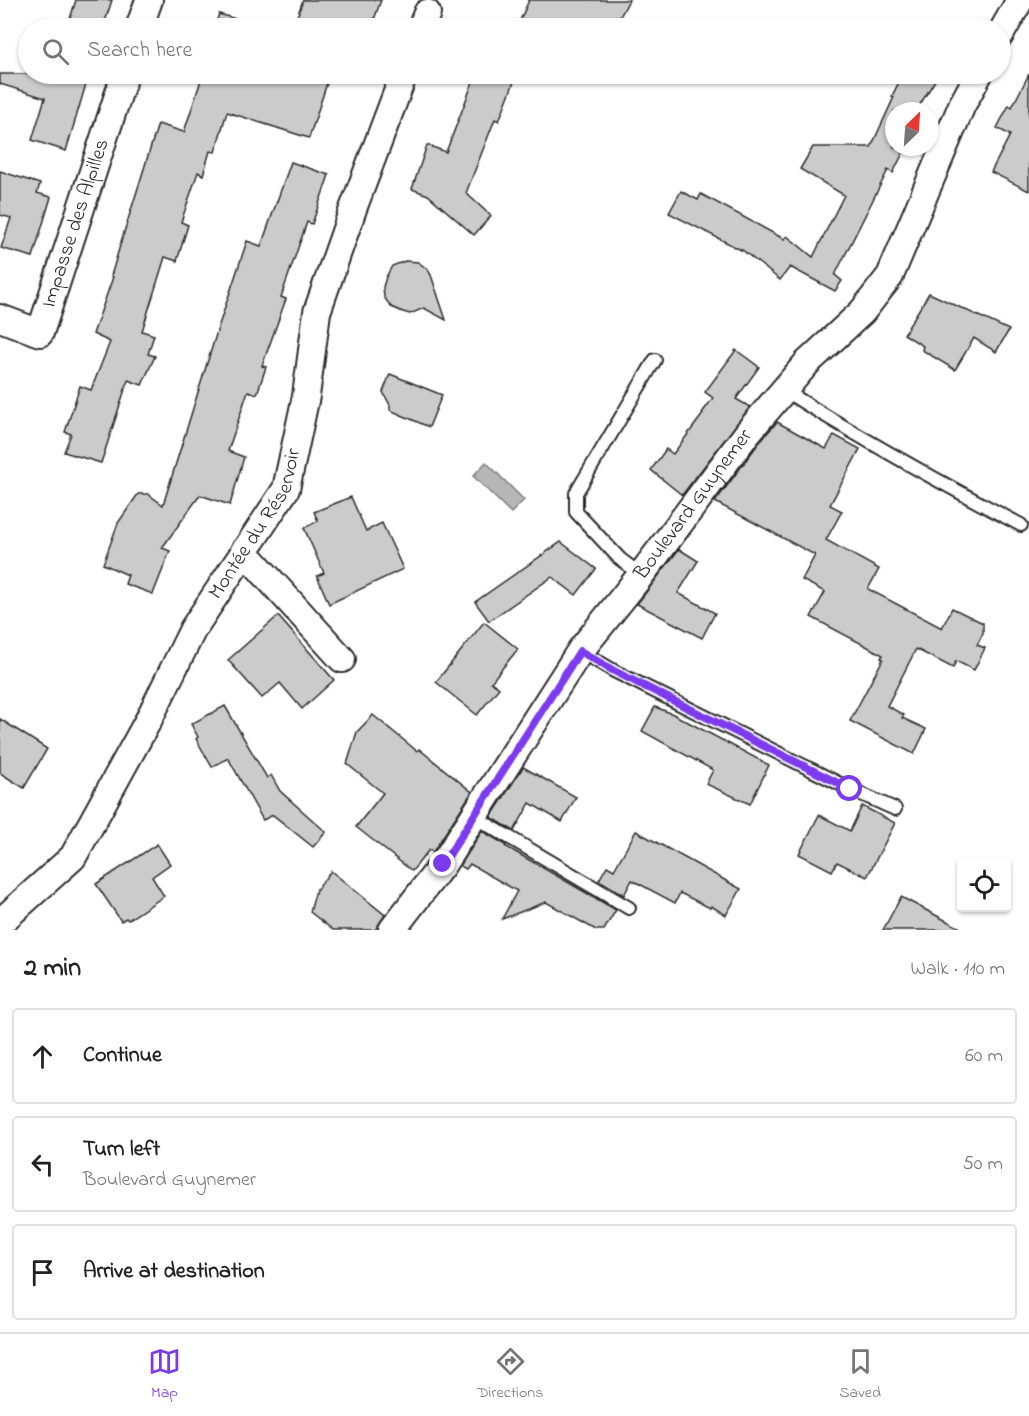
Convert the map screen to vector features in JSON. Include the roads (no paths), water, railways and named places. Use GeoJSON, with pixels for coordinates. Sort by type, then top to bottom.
{"type":"FeatureCollection","features":[{"type":"Feature","properties":{"kind":"street"},"geometry":{"type":"LineString","coordinates":[[143,18],[149,0]]}},
{"type":"Feature","properties":{"kind":"street"},"geometry":{"type":"LineString","coordinates":[[1010,18],[1020,0]]}},
{"type":"Feature","properties":{"kind":"street","name":"Impasse des Alpilles"},"geometry":{"type":"LineString","coordinates":[[0,318],[40,333],[122,84]]}},
{"type":"Feature","properties":{"kind":"street","name":"Montée du Réservoir"},"geometry":{"type":"LineString","coordinates":[[0,920],[6,918],[72,857],[149,718],[193,629],[286,489],[306,396],[317,312],[400,84]]}},
{"type":"Feature","properties":{"kind":"street","name":"Boulevard Guynemer"},"geometry":{"type":"LineString","coordinates":[[392,930],[443,864],[580,651],[641,575],[749,432],[807,363],[862,312],[890,276],[962,105],[974,84]]}},
{"type":"Feature","properties":{"kind":"street"},"geometry":{"type":"LineString","coordinates":[[244,550],[342,659]]}},
{"type":"Feature","properties":{"kind":"lane"},"geometry":{"type":"LineString","coordinates":[[641,575],[620,559],[576,512],[576,493],[655,360]]}},
{"type":"Feature","properties":{"kind":"lane"},"geometry":{"type":"LineString","coordinates":[[784,390],[952,489],[1021,525]]}},
{"type":"Feature","properties":{"kind":"lane"},"geometry":{"type":"LineString","coordinates":[[580,651],[624,677],[895,809]]}},
{"type":"Feature","properties":{"kind":"lane"},"geometry":{"type":"LineString","coordinates":[[473,816],[629,908]]}}]}
